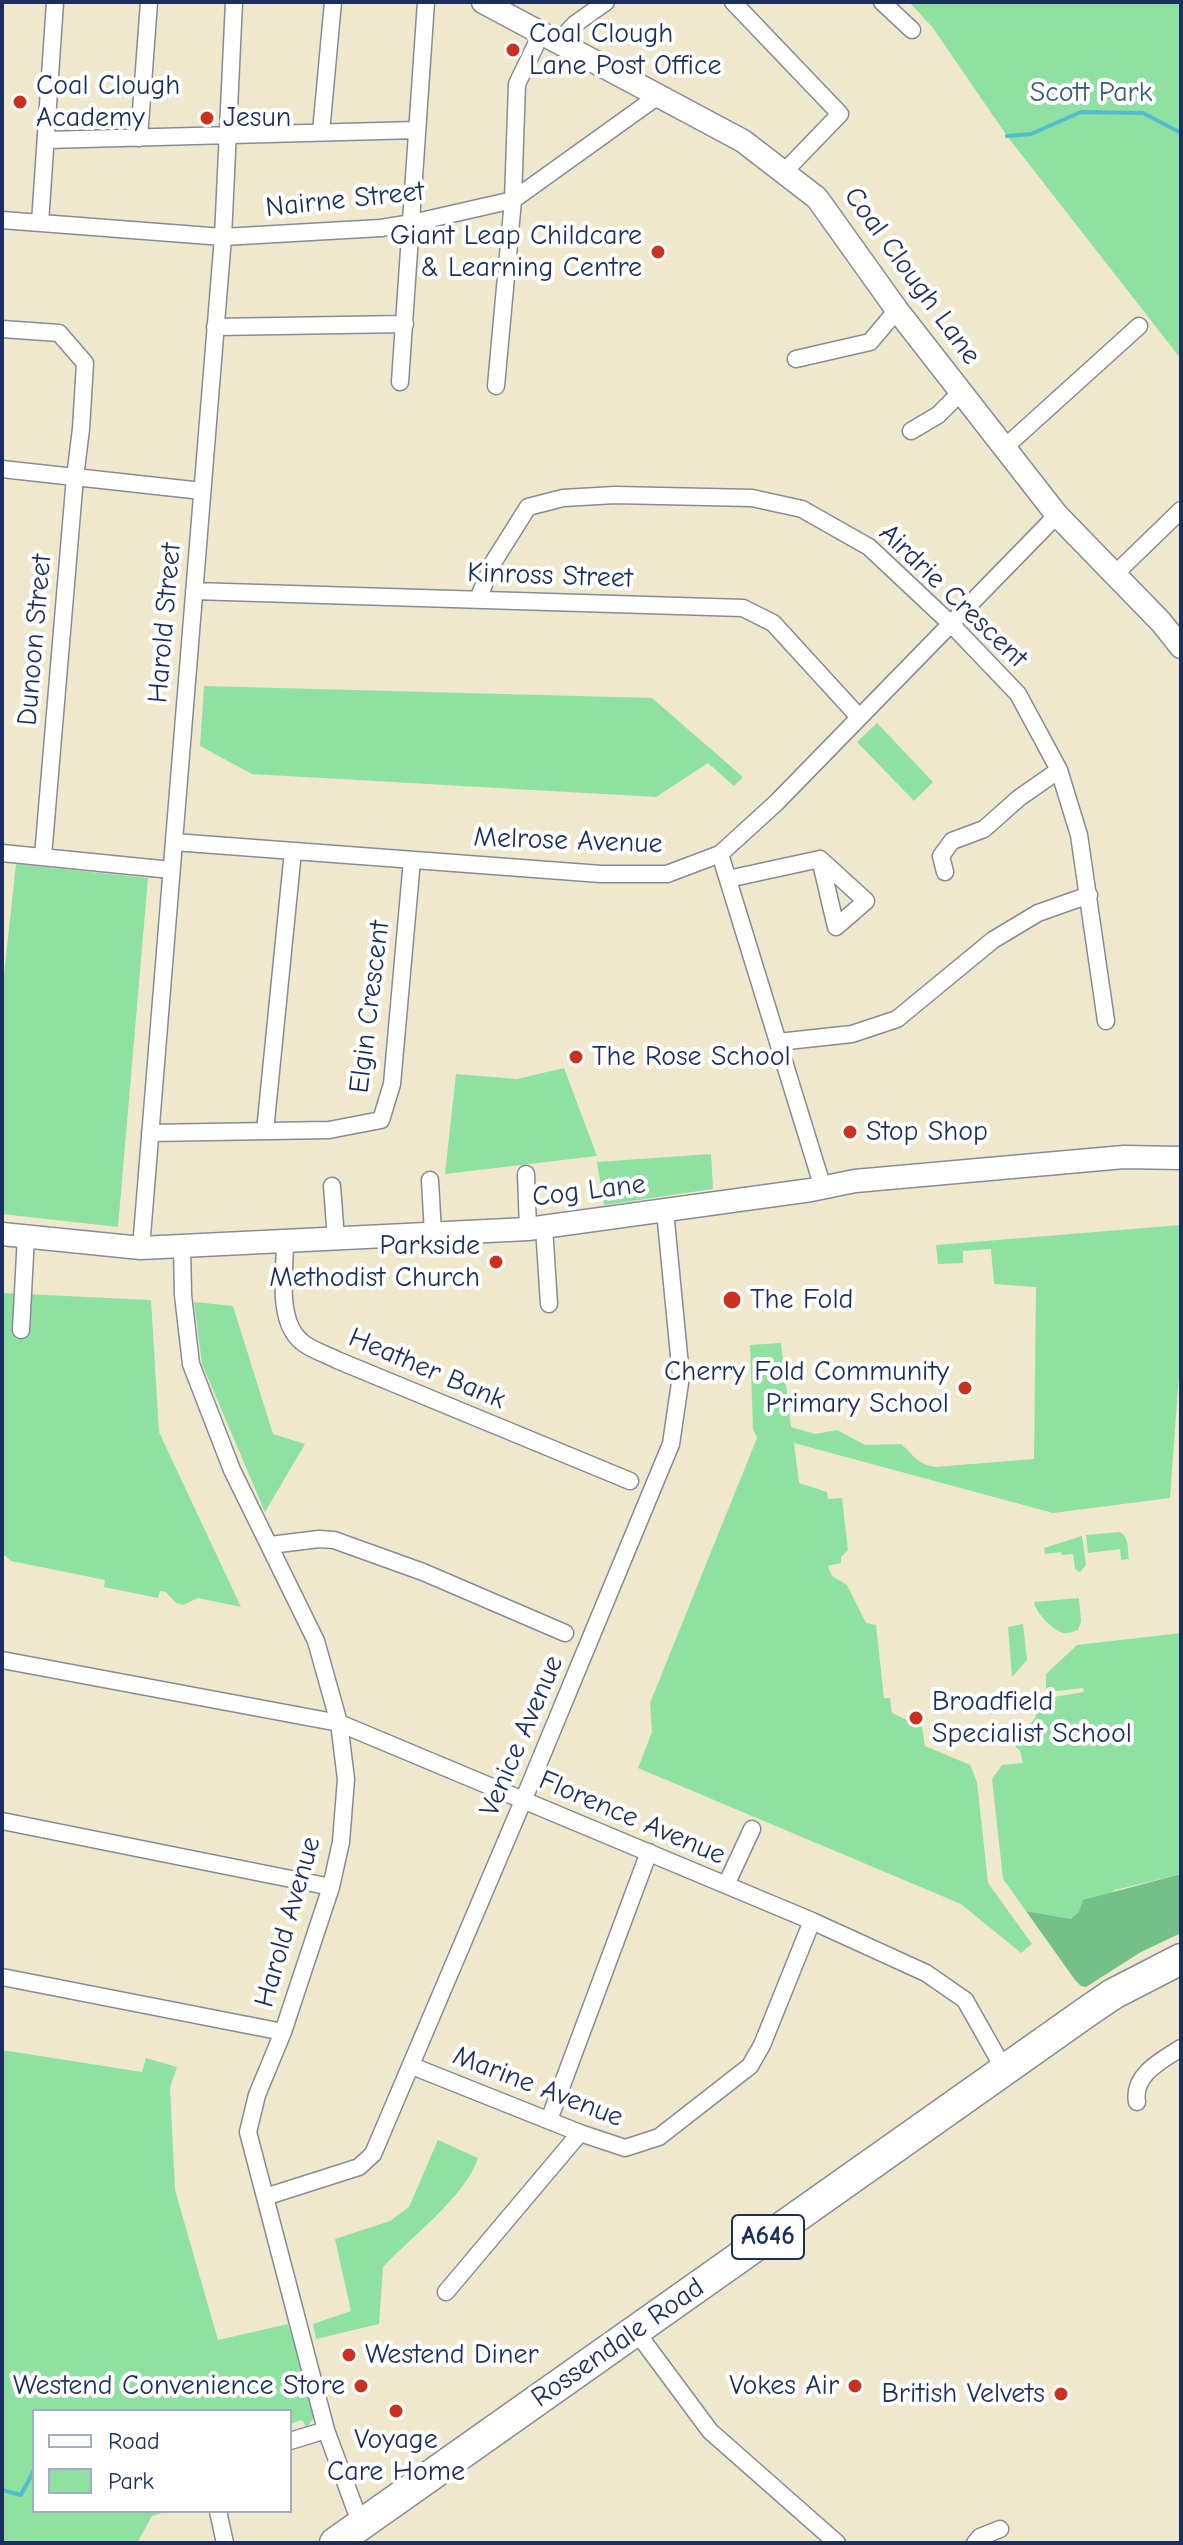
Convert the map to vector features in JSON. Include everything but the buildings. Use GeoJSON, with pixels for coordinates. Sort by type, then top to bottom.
{"type":"FeatureCollection","features":[{"type":"Feature","properties":{"kind":"highway","name":"Rossendale Road"},"geometry":{"type":"LineString","coordinates":[[335,2543],[1004,2069],[1113,1994],[1181,1959]]}},
{"type":"Feature","properties":{"kind":"street"},"geometry":{"type":"LineString","coordinates":[[40,223],[55,2]]}},
{"type":"Feature","properties":{"kind":"street"},"geometry":{"type":"LineString","coordinates":[[139,138],[149,2]]}},
{"type":"Feature","properties":{"kind":"street","name":"Harold Street"},"geometry":{"type":"LineString","coordinates":[[141,1248],[223,237],[234,2]]}},
{"type":"Feature","properties":{"kind":"street"},"geometry":{"type":"LineString","coordinates":[[321,132],[333,2]]}},
{"type":"Feature","properties":{"kind":"street"},"geometry":{"type":"LineString","coordinates":[[400,382],[426,2]]}},
{"type":"Feature","properties":{"kind":"street","name":"Coal Clough Lane"},"geometry":{"type":"LineString","coordinates":[[483,2],[743,141],[817,198],[897,310],[1057,515],[1181,647]]}},
{"type":"Feature","properties":{"kind":"street"},"geometry":{"type":"LineString","coordinates":[[733,2],[840,114],[784,172]]}},
{"type":"Feature","properties":{"kind":"street"},"geometry":{"type":"LineString","coordinates":[[882,2],[912,30]]}},
{"type":"Feature","properties":{"kind":"street"},"geometry":{"type":"LineString","coordinates":[[496,386],[513,200],[517,84],[549,39],[604,3]]}},
{"type":"Feature","properties":{"kind":"street","name":"Nairne Street"},"geometry":{"type":"LineString","coordinates":[[2,220],[223,237],[381,228],[412,223],[513,200],[658,96]]}},
{"type":"Feature","properties":{"kind":"street"},"geometry":{"type":"LineString","coordinates":[[46,140],[417,130]]}},
{"type":"Feature","properties":{"kind":"street"},"geometry":{"type":"LineString","coordinates":[[796,359],[870,342],[897,310]]}},
{"type":"Feature","properties":{"kind":"street"},"geometry":{"type":"LineString","coordinates":[[215,327],[405,324]]}},
{"type":"Feature","properties":{"kind":"street"},"geometry":{"type":"LineString","coordinates":[[1004,448],[1139,326]]}},
{"type":"Feature","properties":{"kind":"street","name":"Dunoon Street"},"geometry":{"type":"LineString","coordinates":[[2,329],[59,333],[85,363],[43,856]]}},
{"type":"Feature","properties":{"kind":"street"},"geometry":{"type":"LineString","coordinates":[[911,431],[938,415],[960,393]]}},
{"type":"Feature","properties":{"kind":"street"},"geometry":{"type":"LineString","coordinates":[[2,469],[202,491]]}},
{"type":"Feature","properties":{"kind":"street","name":"Airdrie Crescent"},"geometry":{"type":"LineString","coordinates":[[478,599],[494,561],[528,507],[563,498],[615,495],[752,498],[802,509],[869,547],[951,624],[1018,694],[1059,770],[1079,835],[1106,1021]]}},
{"type":"Feature","properties":{"kind":"street"},"geometry":{"type":"LineString","coordinates":[[1115,574],[1181,510]]}},
{"type":"Feature","properties":{"kind":"street","name":"Melrose Avenue"},"geometry":{"type":"LineString","coordinates":[[174,842],[601,874],[667,874],[720,854],[776,803],[1057,515]]}},
{"type":"Feature","properties":{"kind":"street","name":"Kinross Street"},"geometry":{"type":"LineString","coordinates":[[194,591],[743,608],[773,623],[859,717]]}},
{"type":"Feature","properties":{"kind":"street"},"geometry":{"type":"LineString","coordinates":[[945,872],[941,856],[952,841],[984,829],[1019,798],[1059,770]]}},
{"type":"Feature","properties":{"kind":"street"},"geometry":{"type":"LineString","coordinates":[[265,1131],[293,851]]}},
{"type":"Feature","properties":{"kind":"street"},"geometry":{"type":"LineString","coordinates":[[2,853],[171,870]]}},
{"type":"Feature","properties":{"kind":"street"},"geometry":{"type":"LineString","coordinates":[[720,854],[823,1188]]}},
{"type":"Feature","properties":{"kind":"street"},"geometry":{"type":"LineString","coordinates":[[728,879],[820,859]]}},
{"type":"Feature","properties":{"kind":"street","name":"Elgin Crescent"},"geometry":{"type":"LineString","coordinates":[[150,1133],[329,1130],[381,1120],[392,1084],[412,860]]}},
{"type":"Feature","properties":{"kind":"street"},"geometry":{"type":"LineString","coordinates":[[778,1042],[852,1034],[897,1019],[993,940],[1038,913],[1089,895]]}},
{"type":"Feature","properties":{"kind":"street","name":"Cog Lane"},"geometry":{"type":"LineString","coordinates":[[2,1234],[141,1248],[536,1228],[855,1181],[1124,1157],[1181,1158]]}},
{"type":"Feature","properties":{"kind":"street"},"geometry":{"type":"LineString","coordinates":[[526,1174],[549,1304]]}},
{"type":"Feature","properties":{"kind":"street"},"geometry":{"type":"LineString","coordinates":[[430,1180],[433,1234]]}},
{"type":"Feature","properties":{"kind":"street"},"geometry":{"type":"LineString","coordinates":[[332,1186],[336,1239]]}},
{"type":"Feature","properties":{"kind":"street","name":"Venice Avenue"},"geometry":{"type":"LineString","coordinates":[[265,2197],[359,2167],[373,2154],[671,1444],[681,1376],[665,1211]]}},
{"type":"Feature","properties":{"kind":"street"},"geometry":{"type":"LineString","coordinates":[[21,1330],[26,1236]]}},
{"type":"Feature","properties":{"kind":"street","name":"Heather Bank"},"geometry":{"type":"LineString","coordinates":[[285,1242],[285,1304],[289,1324],[301,1342],[337,1360],[630,1481]]}},
{"type":"Feature","properties":{"kind":"street","name":"Harold Avenue"},"geometry":{"type":"LineString","coordinates":[[182,1246],[183,1295],[191,1364],[232,1470],[316,1641],[339,1723],[346,1779],[341,1842],[331,1887],[283,2032],[257,2095],[248,2132],[326,2430],[361,2525]]}},
{"type":"Feature","properties":{"kind":"street"},"geometry":{"type":"LineString","coordinates":[[270,1545],[334,1540],[423,1572],[565,1633]]}},
{"type":"Feature","properties":{"kind":"street","name":"Florence Avenue"},"geometry":{"type":"LineString","coordinates":[[2,1660],[339,1723],[812,1921],[926,1973],[965,2000],[1004,2069]]}},
{"type":"Feature","properties":{"kind":"street"},"geometry":{"type":"LineString","coordinates":[[2,1821],[331,1887]]}},
{"type":"Feature","properties":{"kind":"street"},"geometry":{"type":"LineString","coordinates":[[726,1885],[752,1829]]}},
{"type":"Feature","properties":{"kind":"street"},"geometry":{"type":"LineString","coordinates":[[549,2120],[649,1852]]}},
{"type":"Feature","properties":{"kind":"street","name":"Marine Avenue"},"geometry":{"type":"LineString","coordinates":[[412,2066],[625,2148],[659,2137],[750,2066],[762,2045],[812,1921]]}},
{"type":"Feature","properties":{"kind":"street"},"geometry":{"type":"LineString","coordinates":[[2,1977],[283,2032]]}},
{"type":"Feature","properties":{"kind":"street"},"geometry":{"type":"LineString","coordinates":[[1137,2102],[1135,2093],[1142,2076],[1181,2048]]}},
{"type":"Feature","properties":{"kind":"street"},"geometry":{"type":"LineString","coordinates":[[446,2292],[580,2133]]}},
{"type":"Feature","properties":{"kind":"street"},"geometry":{"type":"LineString","coordinates":[[635,2330],[710,2431],[837,2543]]}},
{"type":"Feature","properties":{"kind":"street"},"geometry":{"type":"LineString","coordinates":[[292,2440],[326,2430]]}},
{"type":"Feature","properties":{"kind":"street"},"geometry":{"type":"LineString","coordinates":[[218,2513],[225,2543]]}},
{"type":"Feature","properties":{"kind":"street"},"geometry":{"type":"LineString","coordinates":[[975,2543],[980,2537],[1000,2529]]}},
{"type":"Feature","properties":{"kind":"green space","name":"Scott Park"},"geometry":{"type":"Polygon","coordinates":[[[909,2],[1181,2],[1181,359],[1007,136],[933,28],[909,2]]]}},
{"type":"Feature","properties":{"kind":"green space"},"geometry":{"type":"Polygon","coordinates":[[[204,686],[652,698],[743,777],[734,786],[708,763],[656,797],[252,774],[200,746],[204,686]]]}},
{"type":"Feature","properties":{"kind":"green space"},"geometry":{"type":"Polygon","coordinates":[[[877,723],[933,782],[914,801],[857,742],[877,723]]]}},
{"type":"Feature","properties":{"kind":"green space"},"geometry":{"type":"Polygon","coordinates":[[[16,864],[148,878],[118,1227],[2,1214],[2,993],[16,864]]]}},
{"type":"Feature","properties":{"kind":"green space"},"geometry":{"type":"Polygon","coordinates":[[[564,1068],[597,1156],[445,1174],[456,1074],[517,1079],[564,1068]]]}},
{"type":"Feature","properties":{"kind":"green space"},"geometry":{"type":"Polygon","coordinates":[[[711,1154],[713,1189],[604,1205],[597,1162],[711,1154]]]}},
{"type":"Feature","properties":{"kind":"green space"},"geometry":{"type":"Polygon","coordinates":[[[1181,1225],[1181,1347],[1170,1498],[1053,1513],[794,1443],[799,1483],[827,1492],[828,1499],[842,1498],[848,1550],[841,1557],[841,1563],[828,1566],[832,1576],[847,1585],[866,1623],[876,1625],[884,1698],[890,1698],[892,1713],[922,1727],[925,1746],[970,1765],[977,1782],[988,1883],[1032,1944],[1021,1953],[961,1904],[638,1768],[652,1732],[650,1703],[757,1438],[753,1429],[750,1345],[781,1343],[791,1427],[815,1434],[837,1430],[865,1445],[901,1444],[919,1461],[935,1467],[1034,1459],[1036,1287],[994,1284],[991,1249],[963,1251],[963,1263],[938,1264],[936,1245],[1181,1225]]]}},
{"type":"Feature","properties":{"kind":"green space"},"geometry":{"type":"Polygon","coordinates":[[[2,1293],[151,1300],[159,1432],[241,1607],[198,1598],[183,1605],[176,1603],[166,1592],[160,1591],[158,1598],[104,1587],[105,1580],[11,1561],[2,1553],[2,1293]]]}},
{"type":"Feature","properties":{"kind":"green space"},"geometry":{"type":"Polygon","coordinates":[[[194,1302],[233,1306],[273,1434],[305,1444],[265,1512],[202,1364],[194,1302]]]}},
{"type":"Feature","properties":{"kind":"green space"},"geometry":{"type":"Polygon","coordinates":[[[1119,1532],[1126,1540],[1129,1559],[1121,1560],[1120,1549],[1088,1553],[1086,1535],[1119,1532]]]}},
{"type":"Feature","properties":{"kind":"green space"},"geometry":{"type":"Polygon","coordinates":[[[1082,1536],[1086,1565],[1080,1572],[1075,1569],[1073,1554],[1045,1554],[1044,1548],[1082,1536]]]}},
{"type":"Feature","properties":{"kind":"green space"},"geometry":{"type":"Polygon","coordinates":[[[1079,1598],[1081,1621],[1078,1630],[1067,1633],[1050,1625],[1034,1602],[1079,1598]]]}},
{"type":"Feature","properties":{"kind":"green space"},"geometry":{"type":"Polygon","coordinates":[[[1023,1624],[1027,1660],[1012,1677],[1008,1627],[1023,1624]]]}},
{"type":"Feature","properties":{"kind":"green space"},"geometry":{"type":"Polygon","coordinates":[[[1181,1633],[1181,1874],[1115,1890],[1071,1919],[1026,1911],[1003,1879],[992,1779],[1002,1765],[1023,1763],[1020,1751],[1013,1744],[1035,1718],[1041,1699],[1084,1692],[1083,1688],[1049,1692],[1046,1674],[1077,1645],[1181,1633]]]}},
{"type":"Feature","properties":{"kind":"green space"},"geometry":{"type":"Polygon","coordinates":[[[1181,1874],[1181,1933],[1141,1952],[1086,1987],[1075,1980],[1026,1911],[1071,1919],[1079,1912],[1083,1900],[1181,1874]]]}},
{"type":"Feature","properties":{"kind":"green space"},"geometry":{"type":"Polygon","coordinates":[[[2,2050],[142,2072],[146,2058],[177,2067],[170,2088],[175,2190],[218,2340],[288,2324],[315,2415],[307,2428],[302,2420],[292,2423],[292,2409],[32,2409],[32,2513],[162,2513],[152,2516],[137,2543],[2,2543],[2,2050]]]}},
{"type":"Feature","properties":{"kind":"green space"},"geometry":{"type":"Polygon","coordinates":[[[438,2140],[478,2158],[472,2172],[450,2202],[383,2267],[379,2324],[316,2339],[313,2324],[351,2311],[335,2239],[390,2221],[409,2207],[438,2140]]]}},
{"type":"Feature","properties":{"kind":"waterway"},"geometry":{"type":"LineString","coordinates":[[1007,136],[1031,134],[1081,112],[1143,113],[1181,133]]}},
{"type":"Feature","properties":{"kind":"waterway"},"geometry":{"type":"LineString","coordinates":[[2,2490],[21,2495],[32,2474]]}},
{"type":"Feature","properties":{"kind":"place","name":"Coal Clough Lane Post Office"},"geometry":{"type":"Point","coordinates":[513,50]}},
{"type":"Feature","properties":{"kind":"place","name":"Coal Clough Academy"},"geometry":{"type":"Point","coordinates":[20,102]}},
{"type":"Feature","properties":{"kind":"place","name":"Jesun"},"geometry":{"type":"Point","coordinates":[207,118]}},
{"type":"Feature","properties":{"kind":"place","name":"Giant Leap Childcare & Learning Centre"},"geometry":{"type":"Point","coordinates":[658,252]}},
{"type":"Feature","properties":{"kind":"place","name":"The Rose School"},"geometry":{"type":"Point","coordinates":[576,1057]}},
{"type":"Feature","properties":{"kind":"place","name":"Stop Shop"},"geometry":{"type":"Point","coordinates":[850,1132]}},
{"type":"Feature","properties":{"kind":"place","name":"Parkside Methodist Church"},"geometry":{"type":"Point","coordinates":[496,1262]}},
{"type":"Feature","properties":{"kind":"place","name":"The Fold"},"geometry":{"type":"Point","coordinates":[732,1300]}},
{"type":"Feature","properties":{"kind":"place","name":"Cherry Fold Community Primary School"},"geometry":{"type":"Point","coordinates":[965,1388]}},
{"type":"Feature","properties":{"kind":"place","name":"Broadfield Specialist School"},"geometry":{"type":"Point","coordinates":[916,1718]}},
{"type":"Feature","properties":{"kind":"place","name":"Westend Diner"},"geometry":{"type":"Point","coordinates":[349,2355]}},
{"type":"Feature","properties":{"kind":"place","name":"Westend Convenience Store"},"geometry":{"type":"Point","coordinates":[361,2386]}},
{"type":"Feature","properties":{"kind":"place","name":"Vokes Air"},"geometry":{"type":"Point","coordinates":[855,2386]}},
{"type":"Feature","properties":{"kind":"place","name":"British Velvets"},"geometry":{"type":"Point","coordinates":[1061,2394]}},
{"type":"Feature","properties":{"kind":"place","name":"Voyage Care Home"},"geometry":{"type":"Point","coordinates":[396,2411]}}]}
